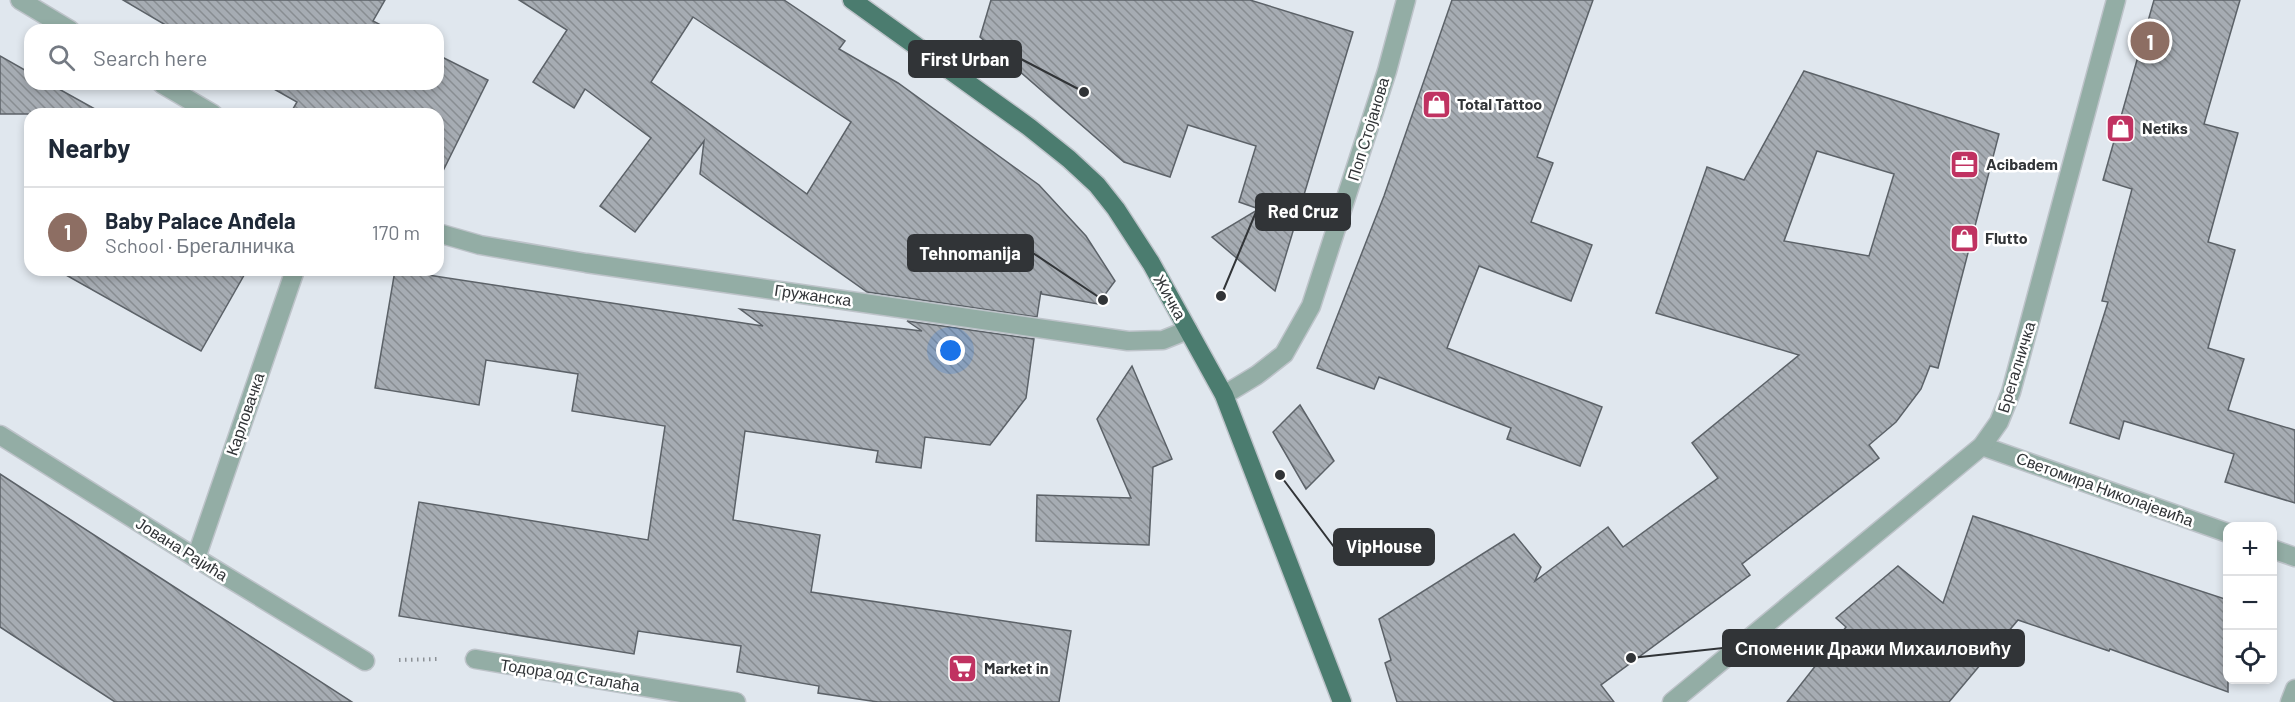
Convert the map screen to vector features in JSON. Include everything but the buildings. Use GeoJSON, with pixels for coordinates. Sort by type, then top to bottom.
{"type":"FeatureCollection","features":[{"type":"Feature","properties":{"kind":"main road","name":"Жичка"},"geometry":{"type":"LineString","coordinates":[[852,0],[1070,159],[1097,185],[1116,208],[1224,395],[1342,702]]}},
{"type":"Feature","properties":{"kind":"street"},"geometry":{"type":"LineString","coordinates":[[20,0],[60,24]]}},
{"type":"Feature","properties":{"kind":"street","name":"Поп Стојанова"},"geometry":{"type":"LineString","coordinates":[[1224,395],[1257,375],[1284,354],[1311,306],[1387,70],[1406,0]]}},
{"type":"Feature","properties":{"kind":"street","name":"Брегалничка"},"geometry":{"type":"LineString","coordinates":[[1672,702],[1982,446],[1999,422],[2011,392],[2116,0]]}},
{"type":"Feature","properties":{"kind":"street"},"geometry":{"type":"LineString","coordinates":[[172,90],[203,108]]}},
{"type":"Feature","properties":{"kind":"street","name":"Гружанска"},"geometry":{"type":"LineString","coordinates":[[444,235],[480,245],[586,263],[1128,341],[1162,340],[1188,330]]}},
{"type":"Feature","properties":{"kind":"street","name":"Карловачка"},"geometry":{"type":"LineString","coordinates":[[196,558],[293,276]]}},
{"type":"Feature","properties":{"kind":"street","name":"Јована Рајића"},"geometry":{"type":"LineString","coordinates":[[0,435],[365,661]]}},
{"type":"Feature","properties":{"kind":"street","name":"Светомира Николајевића"},"geometry":{"type":"LineString","coordinates":[[1982,446],[2223,531]]}},
{"type":"Feature","properties":{"kind":"street"},"geometry":{"type":"LineString","coordinates":[[2277,551],[2295,557]]}},
{"type":"Feature","properties":{"kind":"street","name":"Тодора од Сталаћа"},"geometry":{"type":"LineString","coordinates":[[475,659],[735,702]]}},
{"type":"Feature","properties":{"kind":"street"},"geometry":{"type":"LineString","coordinates":[[2290,702],[2295,689]]}},
{"type":"Feature","properties":{"kind":"path"},"geometry":{"type":"LineString","coordinates":[[365,661],[475,659]]}},
{"type":"Feature","properties":{"kind":"place","name":"Baby Palace Anđela"},"geometry":{"type":"Point","coordinates":[2150,41]}},
{"type":"Feature","properties":{"kind":"place","name":"First Urban"},"geometry":{"type":"Point","coordinates":[1084,92]}},
{"type":"Feature","properties":{"kind":"place","name":"Total Tattoo"},"geometry":{"type":"Point","coordinates":[1436,104]}},
{"type":"Feature","properties":{"kind":"place","name":"Netiks"},"geometry":{"type":"Point","coordinates":[2121,128]}},
{"type":"Feature","properties":{"kind":"place","name":"Acibadem"},"geometry":{"type":"Point","coordinates":[1965,164]}},
{"type":"Feature","properties":{"kind":"place","name":"Flutto"},"geometry":{"type":"Point","coordinates":[1964,238]}},
{"type":"Feature","properties":{"kind":"place","name":"Red Cruz"},"geometry":{"type":"Point","coordinates":[1221,296]}},
{"type":"Feature","properties":{"kind":"place","name":"Tehnomanija"},"geometry":{"type":"Point","coordinates":[1103,300]}},
{"type":"Feature","properties":{"kind":"place","name":"VipHouse"},"geometry":{"type":"Point","coordinates":[1280,475]}},
{"type":"Feature","properties":{"kind":"place","name":"Споменик Дражи Михаиловићу"},"geometry":{"type":"Point","coordinates":[1631,658]}},
{"type":"Feature","properties":{"kind":"place","name":"Market in"},"geometry":{"type":"Point","coordinates":[963,668]}}]}
